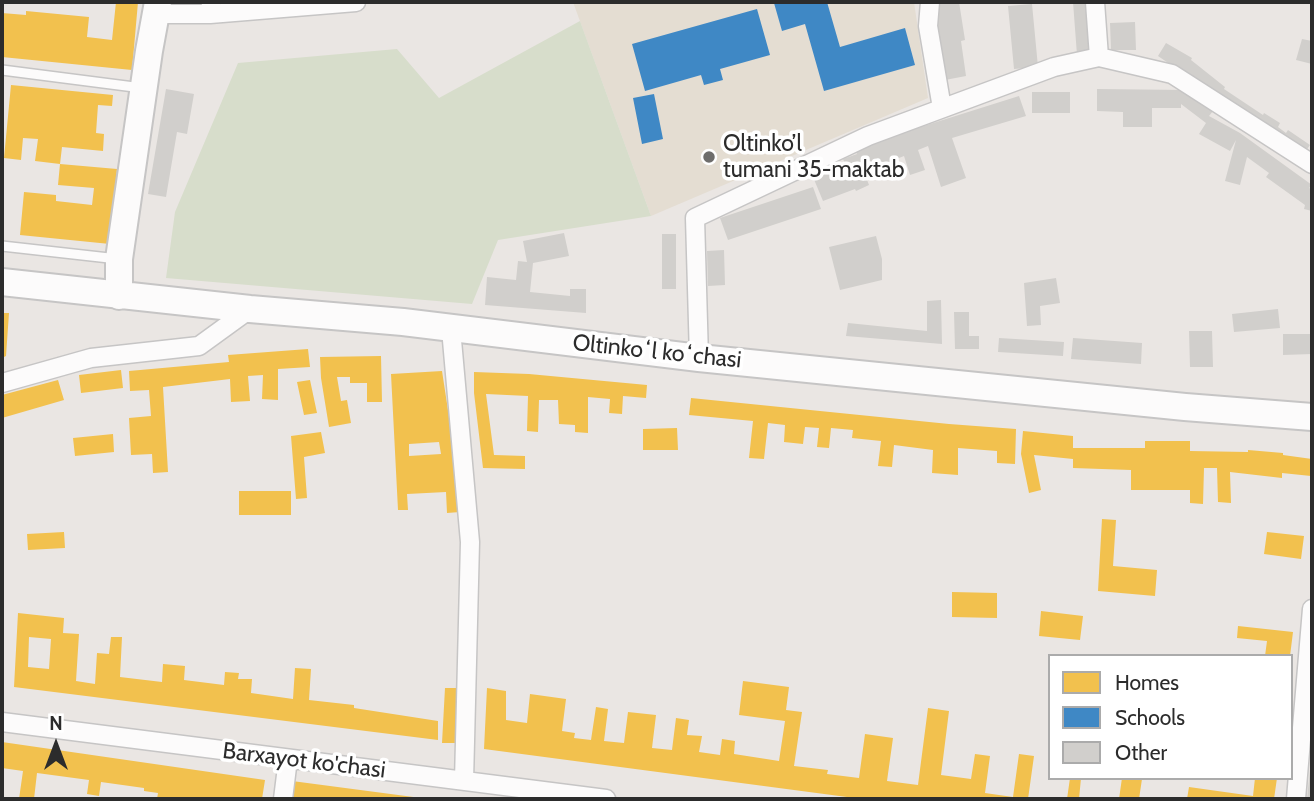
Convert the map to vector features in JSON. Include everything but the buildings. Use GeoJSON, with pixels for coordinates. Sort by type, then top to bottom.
{"type":"FeatureCollection","features":[{"type":"Feature","properties":{"kind":"main road"},"geometry":{"type":"LineString","coordinates":[[119,296],[119,259],[157,8]]}},
{"type":"Feature","properties":{"kind":"main road","name":"Oltinkoʻl koʻchasi"},"geometry":{"type":"LineString","coordinates":[[2,282],[119,296],[403,322],[699,358],[1185,407],[1312,417]]}},
{"type":"Feature","properties":{"kind":"street"},"geometry":{"type":"LineString","coordinates":[[157,8],[356,2]]}},
{"type":"Feature","properties":{"kind":"street"},"geometry":{"type":"LineString","coordinates":[[930,2],[928,26],[942,108]]}},
{"type":"Feature","properties":{"kind":"street"},"geometry":{"type":"LineString","coordinates":[[1095,2],[1099,57]]}},
{"type":"Feature","properties":{"kind":"street"},"geometry":{"type":"LineString","coordinates":[[699,358],[695,218],[868,136],[1054,66],[1099,57],[1172,74],[1312,164]]}},
{"type":"Feature","properties":{"kind":"street"},"geometry":{"type":"LineString","coordinates":[[2,383],[91,358],[199,345],[250,309]]}},
{"type":"Feature","properties":{"kind":"street"},"geometry":{"type":"LineString","coordinates":[[452,329],[470,542],[464,781]]}},
{"type":"Feature","properties":{"kind":"street"},"geometry":{"type":"LineString","coordinates":[[1296,799],[1312,610]]}},
{"type":"Feature","properties":{"kind":"street","name":"Barxayot ko'chasi"},"geometry":{"type":"LineString","coordinates":[[2,722],[606,799]]}},
{"type":"Feature","properties":{"kind":"street"},"geometry":{"type":"LineString","coordinates":[[283,799],[288,759]]}},
{"type":"Feature","properties":{"kind":"lane"},"geometry":{"type":"LineString","coordinates":[[2,70],[144,88]]}},
{"type":"Feature","properties":{"kind":"lane"},"geometry":{"type":"LineString","coordinates":[[2,246],[119,259]]}},
{"type":"Feature","properties":{"kind":"shaded area","name":"Oltinko’l tumani 35-maktab"},"geometry":{"type":"Polygon","coordinates":[[[573,2],[914,2],[928,98],[651,216],[573,2]]]}},
{"type":"Feature","properties":{"kind":"green space"},"geometry":{"type":"Polygon","coordinates":[[[580,21],[651,216],[498,240],[472,304],[166,278],[175,212],[238,63],[397,49],[439,98],[580,21]]]}},
{"type":"Feature","properties":{"kind":"place","name":"Oltinko’l tumani 35-maktab"},"geometry":{"type":"Point","coordinates":[709,157]}}]}
